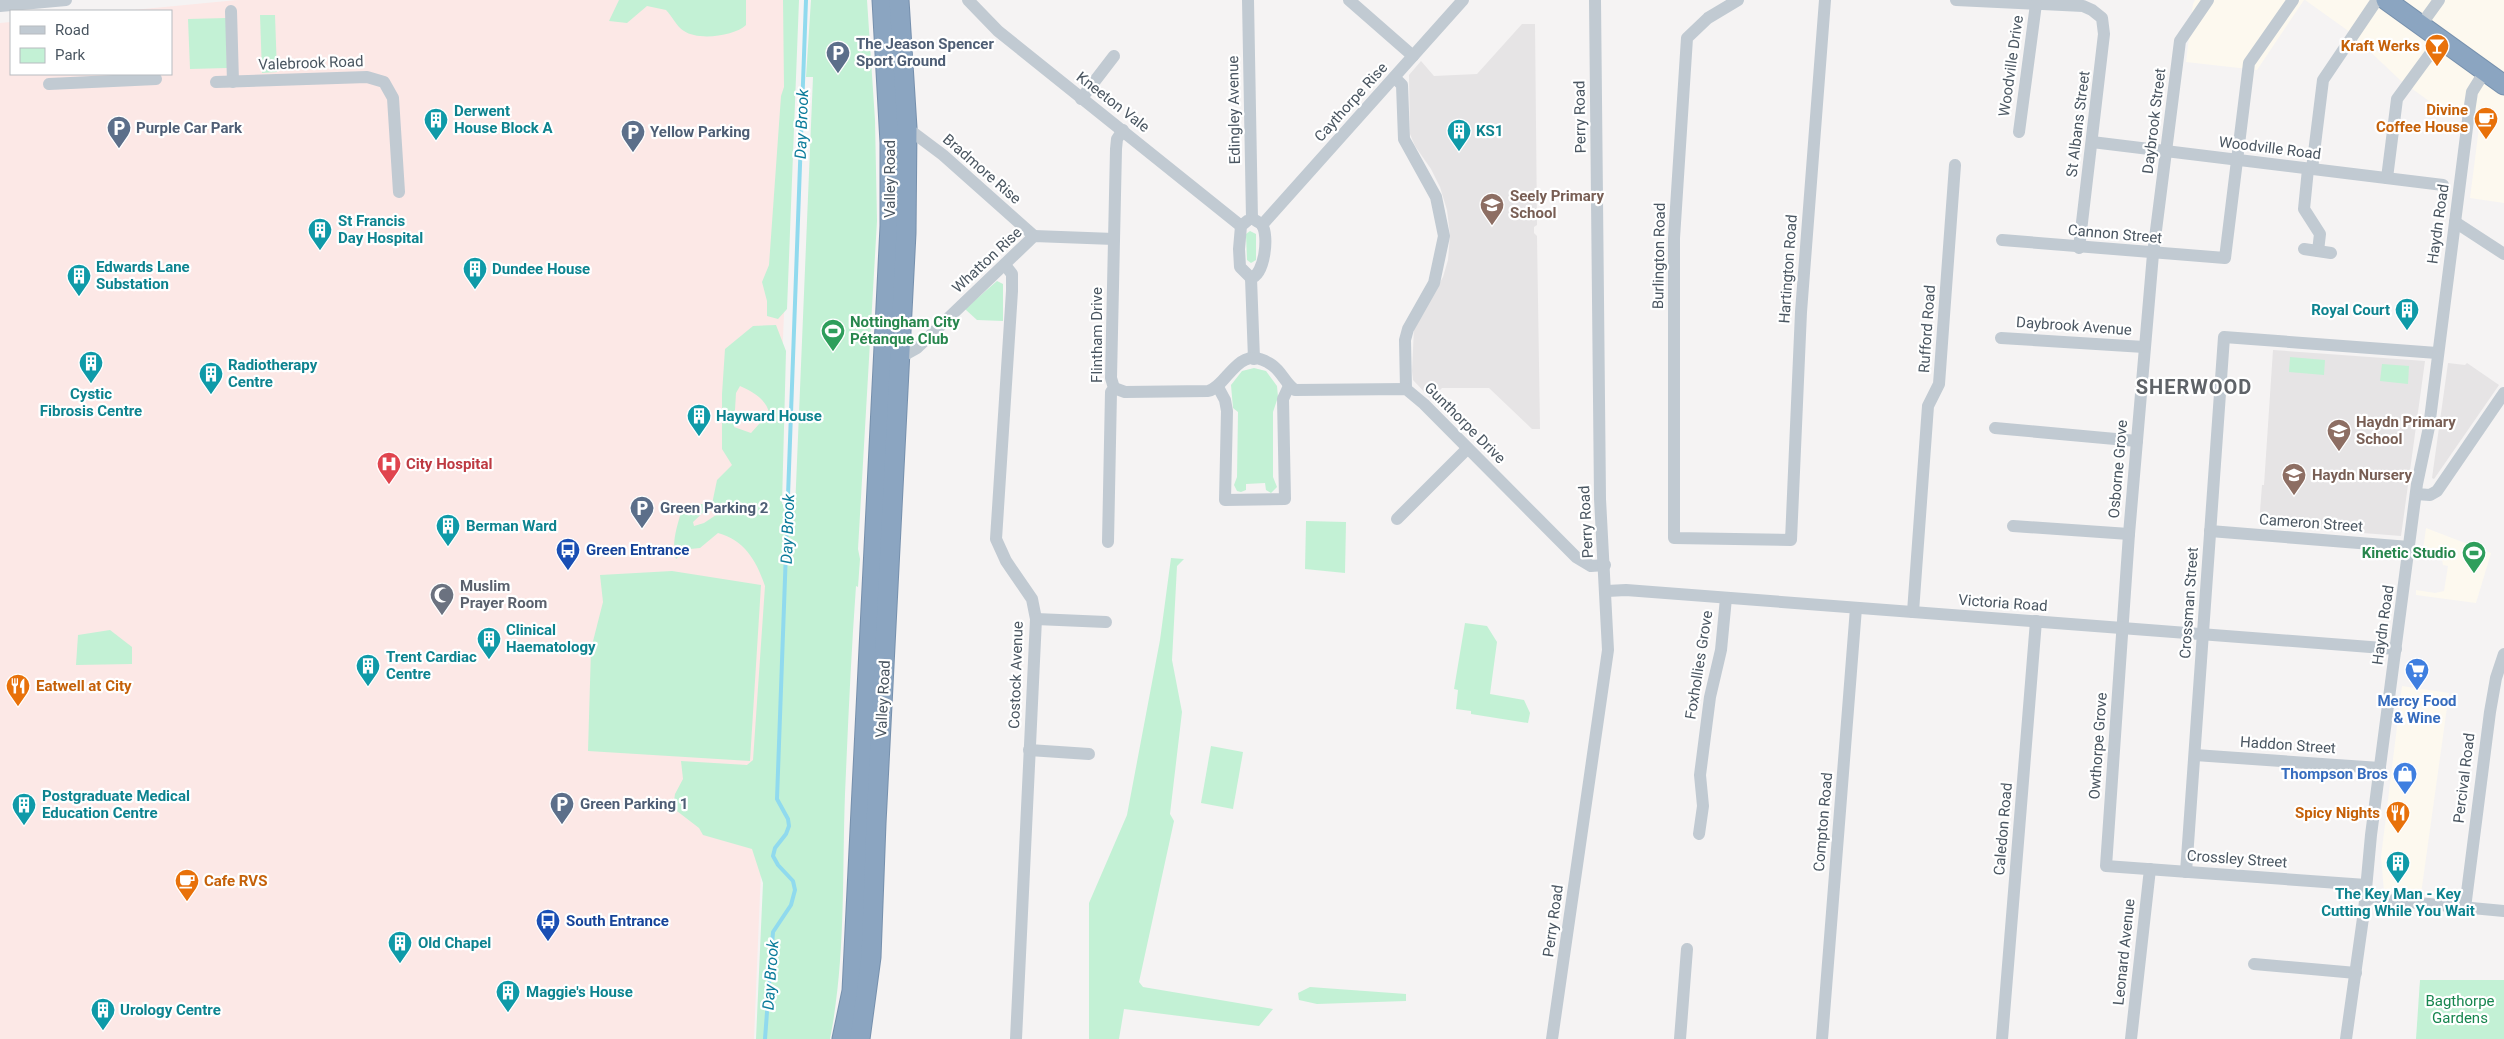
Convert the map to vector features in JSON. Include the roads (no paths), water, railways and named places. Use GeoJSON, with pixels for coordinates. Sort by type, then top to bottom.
{"type":"FeatureCollection","features":[{"type":"Feature","properties":{"kind":"highway","name":"Valley Road"},"geometry":{"type":"LineString","coordinates":[[860,1039],[871,957],[892,358],[891,186],[882,0]]}},
{"type":"Feature","properties":{"kind":"highway","name":"Valley Road"},"geometry":{"type":"LineString","coordinates":[[842,1039],[852,991],[892,358],[906,233],[907,128],[900,0]]}},
{"type":"Feature","properties":{"kind":"highway"},"geometry":{"type":"LineString","coordinates":[[2386,0],[2504,85]]}},
{"type":"Feature","properties":{"kind":"street"},"geometry":{"type":"LineString","coordinates":[[0,6],[66,0]]}},
{"type":"Feature","properties":{"kind":"street","name":"Kneeton Vale"},"geometry":{"type":"LineString","coordinates":[[968,0],[998,31],[1081,99],[1252,223]]}},
{"type":"Feature","properties":{"kind":"street","name":"Edingley Avenue"},"geometry":{"type":"LineString","coordinates":[[1248,0],[1252,223],[1239,242],[1240,267],[1251,278],[1254,359]]}},
{"type":"Feature","properties":{"kind":"street"},"geometry":{"type":"LineString","coordinates":[[1349,0],[1413,56]]}},
{"type":"Feature","properties":{"kind":"street","name":"Caythorpe Rise"},"geometry":{"type":"LineString","coordinates":[[1252,223],[1395,78],[1463,0]]}},
{"type":"Feature","properties":{"kind":"street","name":"Perry Road"},"geometry":{"type":"LineString","coordinates":[[1552,1039],[1608,650],[1607,591],[1600,499],[1595,0]]}},
{"type":"Feature","properties":{"kind":"street","name":"Burlington Road"},"geometry":{"type":"LineString","coordinates":[[1738,0],[1708,18],[1687,38],[1674,238],[1674,538],[1791,540]]}},
{"type":"Feature","properties":{"kind":"street","name":"Hartington Road"},"geometry":{"type":"LineString","coordinates":[[1791,540],[1801,312],[1825,0]]}},
{"type":"Feature","properties":{"kind":"street"},"geometry":{"type":"LineString","coordinates":[[1956,0],[2028,3]]}},
{"type":"Feature","properties":{"kind":"street","name":"Daybrook Street"},"geometry":{"type":"LineString","coordinates":[[2153,254],[2180,41],[2208,0]]}},
{"type":"Feature","properties":{"kind":"street"},"geometry":{"type":"LineString","coordinates":[[2236,160],[2249,63],[2294,0]]}},
{"type":"Feature","properties":{"kind":"street"},"geometry":{"type":"LineString","coordinates":[[2304,249],[2325,252],[2320,234],[2304,209],[2323,80],[2377,0]]}},
{"type":"Feature","properties":{"kind":"street"},"geometry":{"type":"LineString","coordinates":[[2421,25],[2439,0]]}},
{"type":"Feature","properties":{"kind":"street","name":"St Albans Street"},"geometry":{"type":"LineString","coordinates":[[2028,3],[2083,6],[2102,18],[2104,24],[2079,248]]}},
{"type":"Feature","properties":{"kind":"street","name":"Woodville Drive"},"geometry":{"type":"LineString","coordinates":[[2019,132],[2028,3]]}},
{"type":"Feature","properties":{"kind":"street"},"geometry":{"type":"LineString","coordinates":[[231,11],[234,82]]}},
{"type":"Feature","properties":{"kind":"street"},"geometry":{"type":"LineString","coordinates":[[2387,178],[2397,99],[2441,39]]}},
{"type":"Feature","properties":{"kind":"street"},"geometry":{"type":"LineString","coordinates":[[1081,99],[1114,56]]}},
{"type":"Feature","properties":{"kind":"street","name":"Haydn Road"},"geometry":{"type":"LineString","coordinates":[[2346,1039],[2356,973],[2380,768],[2416,494],[2429,427],[2472,92],[2485,71]]}},
{"type":"Feature","properties":{"kind":"street"},"geometry":{"type":"LineString","coordinates":[[49,84],[114,77],[156,79]]}},
{"type":"Feature","properties":{"kind":"street","name":"Valebrook Road"},"geometry":{"type":"LineString","coordinates":[[216,82],[367,77],[384,82],[393,98],[399,192]]}},
{"type":"Feature","properties":{"kind":"street"},"geometry":{"type":"LineString","coordinates":[[1395,78],[1402,85],[1404,139],[1436,197],[1444,236],[1434,284],[1408,328],[1405,340],[1406,389]]}},
{"type":"Feature","properties":{"kind":"street","name":"Bradmore Rise"},"geometry":{"type":"LineString","coordinates":[[907,128],[943,155],[1034,236]]}},
{"type":"Feature","properties":{"kind":"street","name":"Flintham Drive"},"geometry":{"type":"LineString","coordinates":[[1108,542],[1111,392],[1114,388],[1111,378],[1116,149],[1117,139],[1123,130]]}},
{"type":"Feature","properties":{"kind":"street","name":"Woodville Road"},"geometry":{"type":"LineString","coordinates":[[2092,142],[2443,185]]}},
{"type":"Feature","properties":{"kind":"street","name":"Cannon Street"},"geometry":{"type":"LineString","coordinates":[[2002,240],[2153,254],[2225,258],[2236,160]]}},
{"type":"Feature","properties":{"kind":"street","name":"Rufford Road"},"geometry":{"type":"LineString","coordinates":[[1914,612],[1928,406],[1939,384],[1955,166]]}},
{"type":"Feature","properties":{"kind":"street"},"geometry":{"type":"LineString","coordinates":[[2455,222],[2504,254]]}},
{"type":"Feature","properties":{"kind":"street","name":"Edingley Avenue"},"geometry":{"type":"LineString","coordinates":[[1251,278],[1259,273],[1263,265],[1264,234],[1252,223]]}},
{"type":"Feature","properties":{"kind":"street","name":"Whatton Rise"},"geometry":{"type":"LineString","coordinates":[[892,358],[916,348],[1006,265],[1034,236],[1114,239]]}},
{"type":"Feature","properties":{"kind":"street","name":"Osborne Grove"},"geometry":{"type":"LineString","coordinates":[[2123,628],[2144,347],[2153,254]]}},
{"type":"Feature","properties":{"kind":"street","name":"Costock Avenue"},"geometry":{"type":"LineString","coordinates":[[1006,265],[1012,274],[1012,291],[996,539],[1006,561],[1032,599],[1036,619],[1016,1039]]}},
{"type":"Feature","properties":{"kind":"street","name":"Crossman Street"},"geometry":{"type":"LineString","coordinates":[[2186,872],[2224,337],[2438,353]]}},
{"type":"Feature","properties":{"kind":"street","name":"Daybrook Avenue"},"geometry":{"type":"LineString","coordinates":[[2001,338],[2144,347]]}},
{"type":"Feature","properties":{"kind":"street"},"geometry":{"type":"LineString","coordinates":[[1114,388],[1125,392],[1208,391],[1218,387],[1235,365],[1254,359],[1272,365],[1289,386],[1283,399],[1285,499],[1225,500],[1226,410],[1225,400],[1218,387]]}},
{"type":"Feature","properties":{"kind":"street","name":"Gunthorpe Drive"},"geometry":{"type":"LineString","coordinates":[[1289,386],[1295,390],[1406,389],[1576,557],[1591,566],[1605,565]]}},
{"type":"Feature","properties":{"kind":"street"},"geometry":{"type":"LineString","coordinates":[[2416,494],[2430,495],[2437,491],[2504,393]]}},
{"type":"Feature","properties":{"kind":"street"},"geometry":{"type":"LineString","coordinates":[[1995,428],[2137,441]]}},
{"type":"Feature","properties":{"kind":"street"},"geometry":{"type":"LineString","coordinates":[[1397,519],[1467,449]]}},
{"type":"Feature","properties":{"kind":"street"},"geometry":{"type":"LineString","coordinates":[[2013,526],[2129,534]]}},
{"type":"Feature","properties":{"kind":"street","name":"Cameron Street"},"geometry":{"type":"LineString","coordinates":[[2210,531],[2409,547]]}},
{"type":"Feature","properties":{"kind":"street","name":"Victoria Road"},"geometry":{"type":"LineString","coordinates":[[1607,591],[1626,590],[2396,649]]}},
{"type":"Feature","properties":{"kind":"street","name":"Foxhollies Grove"},"geometry":{"type":"LineString","coordinates":[[1699,834],[1703,806],[1700,775],[1710,737],[1710,697],[1721,650],[1726,598]]}},
{"type":"Feature","properties":{"kind":"street","name":"Compton Road"},"geometry":{"type":"LineString","coordinates":[[1822,1039],[1856,608]]}},
{"type":"Feature","properties":{"kind":"street"},"geometry":{"type":"LineString","coordinates":[[1036,619],[1106,622]]}},
{"type":"Feature","properties":{"kind":"street","name":"Caledon Road"},"geometry":{"type":"LineString","coordinates":[[2002,1039],[2036,622]]}},
{"type":"Feature","properties":{"kind":"street","name":"Owthorpe Grove"},"geometry":{"type":"LineString","coordinates":[[2106,866],[2123,628]]}},
{"type":"Feature","properties":{"kind":"street","name":"Percival Road"},"geometry":{"type":"LineString","coordinates":[[2465,908],[2490,712],[2496,678],[2504,654]]}},
{"type":"Feature","properties":{"kind":"street"},"geometry":{"type":"LineString","coordinates":[[1029,750],[1089,754]]}},
{"type":"Feature","properties":{"kind":"street","name":"Haddon Street"},"geometry":{"type":"LineString","coordinates":[[2194,755],[2380,768]]}},
{"type":"Feature","properties":{"kind":"street","name":"Crossley Street"},"geometry":{"type":"LineString","coordinates":[[2106,866],[2366,884]]}},
{"type":"Feature","properties":{"kind":"street","name":"Leonard Avenue"},"geometry":{"type":"LineString","coordinates":[[2131,1039],[2150,869]]}},
{"type":"Feature","properties":{"kind":"street"},"geometry":{"type":"LineString","coordinates":[[2365,898],[2504,911]]}},
{"type":"Feature","properties":{"kind":"street"},"geometry":{"type":"LineString","coordinates":[[1680,1039],[1687,949]]}},
{"type":"Feature","properties":{"kind":"street"},"geometry":{"type":"LineString","coordinates":[[2254,964],[2356,973]]}},
{"type":"Feature","properties":{"kind":"waterway","name":"Day Brook"},"geometry":{"type":"LineString","coordinates":[[765,1039],[773,932],[791,905],[795,890],[793,881],[778,865],[773,856],[775,848],[786,834],[789,826],[788,819],[777,799],[806,0]]}},
{"type":"Feature","properties":{"kind":"place","name":"Kraft Werks"},"geometry":{"type":"Point","coordinates":[2437,67]}},
{"type":"Feature","properties":{"kind":"place","name":"The Jeason Spencer Sport Ground"},"geometry":{"type":"Point","coordinates":[838,74]}},
{"type":"Feature","properties":{"kind":"place","name":"Divine Coffee House"},"geometry":{"type":"Point","coordinates":[2486,140]}},
{"type":"Feature","properties":{"kind":"place","name":"Derwent House Block A"},"geometry":{"type":"Point","coordinates":[436,141]}},
{"type":"Feature","properties":{"kind":"place","name":"Purple Car Park"},"geometry":{"type":"Point","coordinates":[119,149]}},
{"type":"Feature","properties":{"kind":"place","name":"KS1"},"geometry":{"type":"Point","coordinates":[1459,152]}},
{"type":"Feature","properties":{"kind":"place","name":"Yellow Parking"},"geometry":{"type":"Point","coordinates":[633,153]}},
{"type":"Feature","properties":{"kind":"place","name":"Seely Primary School"},"geometry":{"type":"Point","coordinates":[1492,226]}},
{"type":"Feature","properties":{"kind":"place","name":"St Francis Day Hospital"},"geometry":{"type":"Point","coordinates":[320,251]}},
{"type":"Feature","properties":{"kind":"place","name":"Dundee House"},"geometry":{"type":"Point","coordinates":[475,290]}},
{"type":"Feature","properties":{"kind":"place","name":"Edwards Lane Substation"},"geometry":{"type":"Point","coordinates":[79,297]}},
{"type":"Feature","properties":{"kind":"place","name":"Royal Court"},"geometry":{"type":"Point","coordinates":[2407,331]}},
{"type":"Feature","properties":{"kind":"place","name":"Nottingham City Pétanque Club"},"geometry":{"type":"Point","coordinates":[833,352]}},
{"type":"Feature","properties":{"kind":"place","name":"Cystic Fibrosis Centre"},"geometry":{"type":"Point","coordinates":[91,384]}},
{"type":"Feature","properties":{"kind":"place","name":"Radiotherapy Centre"},"geometry":{"type":"Point","coordinates":[211,395]}},
{"type":"Feature","properties":{"kind":"place","name":"Hayward House"},"geometry":{"type":"Point","coordinates":[699,437]}},
{"type":"Feature","properties":{"kind":"place","name":"Haydn Primary School"},"geometry":{"type":"Point","coordinates":[2339,452]}},
{"type":"Feature","properties":{"kind":"place","name":"City Hospital"},"geometry":{"type":"Point","coordinates":[389,485]}},
{"type":"Feature","properties":{"kind":"place","name":"Haydn Nursery"},"geometry":{"type":"Point","coordinates":[2294,496]}},
{"type":"Feature","properties":{"kind":"place","name":"Green Parking 2"},"geometry":{"type":"Point","coordinates":[642,529]}},
{"type":"Feature","properties":{"kind":"place","name":"Berman Ward"},"geometry":{"type":"Point","coordinates":[448,547]}},
{"type":"Feature","properties":{"kind":"place","name":"Green Entrance"},"geometry":{"type":"Point","coordinates":[568,571]}},
{"type":"Feature","properties":{"kind":"place","name":"Kinetic Studio"},"geometry":{"type":"Point","coordinates":[2474,574]}},
{"type":"Feature","properties":{"kind":"place","name":"Muslim Prayer Room"},"geometry":{"type":"Point","coordinates":[442,616]}},
{"type":"Feature","properties":{"kind":"place","name":"Clinical Haematology"},"geometry":{"type":"Point","coordinates":[489,660]}},
{"type":"Feature","properties":{"kind":"place","name":"Trent Cardiac Centre"},"geometry":{"type":"Point","coordinates":[368,687]}},
{"type":"Feature","properties":{"kind":"place","name":"Mercy Food & Wine"},"geometry":{"type":"Point","coordinates":[2417,691]}},
{"type":"Feature","properties":{"kind":"place","name":"Eatwell at City"},"geometry":{"type":"Point","coordinates":[18,707]}},
{"type":"Feature","properties":{"kind":"place","name":"Thompson Bros"},"geometry":{"type":"Point","coordinates":[2405,795]}},
{"type":"Feature","properties":{"kind":"place","name":"Green Parking 1"},"geometry":{"type":"Point","coordinates":[562,825]}},
{"type":"Feature","properties":{"kind":"place","name":"Postgraduate Medical Education Centre"},"geometry":{"type":"Point","coordinates":[24,826]}},
{"type":"Feature","properties":{"kind":"place","name":"Spicy Nights"},"geometry":{"type":"Point","coordinates":[2398,834]}},
{"type":"Feature","properties":{"kind":"place","name":"The Key Man - Key Cutting While You Wait"},"geometry":{"type":"Point","coordinates":[2398,884]}},
{"type":"Feature","properties":{"kind":"place","name":"Cafe RVS"},"geometry":{"type":"Point","coordinates":[187,902]}},
{"type":"Feature","properties":{"kind":"place","name":"South Entrance"},"geometry":{"type":"Point","coordinates":[548,942]}},
{"type":"Feature","properties":{"kind":"place","name":"Old Chapel"},"geometry":{"type":"Point","coordinates":[400,964]}},
{"type":"Feature","properties":{"kind":"place","name":"Maggie's House"},"geometry":{"type":"Point","coordinates":[508,1013]}},
{"type":"Feature","properties":{"kind":"place","name":"Urology Centre"},"geometry":{"type":"Point","coordinates":[103,1031]}},
{"type":"Feature","properties":{"kind":"district","name":"SHERWOOD"},"geometry":{"type":"Point","coordinates":[2194,387]}},
{"type":"Feature","properties":{"kind":"park label","name":"Bagthorpe Gardens"},"geometry":{"type":"Point","coordinates":[2460,1010]}}]}
